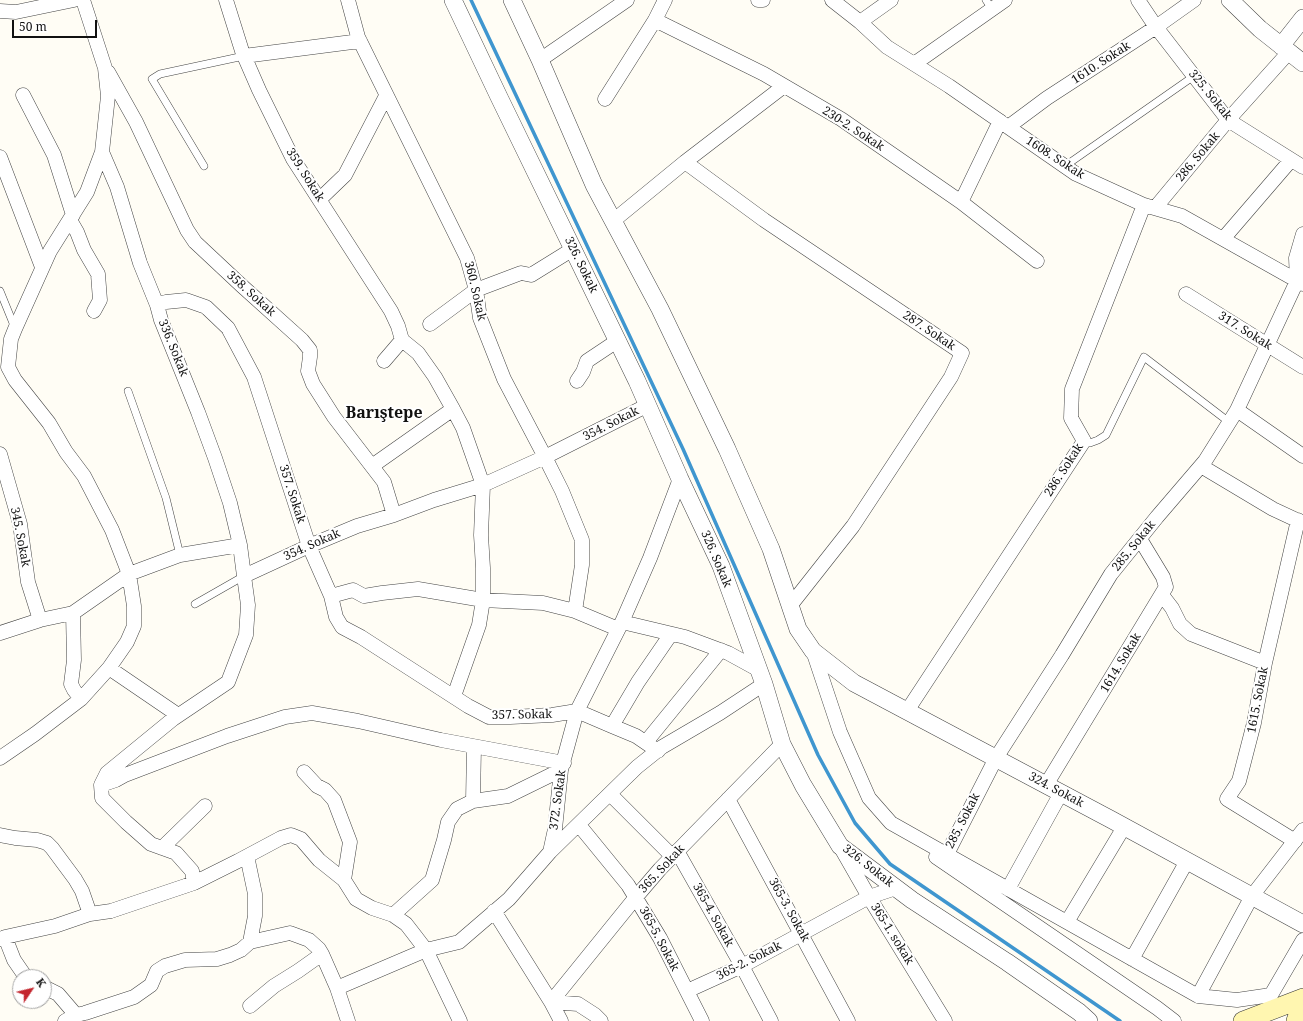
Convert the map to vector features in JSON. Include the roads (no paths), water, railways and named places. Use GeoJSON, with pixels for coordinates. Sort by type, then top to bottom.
{"type":"FeatureCollection","features":[{"type":"Feature","properties":{"kind":"main road"},"geometry":{"type":"LineString","coordinates":[[1243,1021],[1303,998]]}},
{"type":"Feature","properties":{"kind":"main road"},"geometry":{"type":"LineString","coordinates":[[1296,1021],[1303,1011]]}},
{"type":"Feature","properties":{"kind":"street"},"geometry":{"type":"LineString","coordinates":[[0,11],[16,12],[74,0]]}},
{"type":"Feature","properties":{"kind":"street"},"geometry":{"type":"LineString","coordinates":[[0,758],[35,734],[81,699],[109,668],[127,642],[134,626],[134,606],[129,574],[112,530],[84,476],[66,452],[49,423],[4,368],[15,328],[42,267],[50,251],[87,192],[102,152],[108,96],[105,68],[83,0]]}},
{"type":"Feature","properties":{"kind":"street","name":"359. Sokak"},"geometry":{"type":"LineString","coordinates":[[226,0],[244,56],[293,159],[391,311],[398,326],[402,340]]}},
{"type":"Feature","properties":{"kind":"street","name":"360. Sokak"},"geometry":{"type":"LineString","coordinates":[[348,0],[360,41],[386,96],[468,258],[476,290],[480,318],[504,379],[562,491],[582,540],[582,564],[575,611]]}},
{"type":"Feature","properties":{"kind":"street","name":"326. Sokak"},"geometry":{"type":"LineString","coordinates":[[453,0],[648,405],[680,479],[721,566],[761,677],[782,744],[803,785],[840,846],[912,900],[1079,1012],[1089,1021]]}},
{"type":"Feature","properties":{"kind":"street"},"geometry":{"type":"LineString","coordinates":[[512,0],[540,60],[594,185],[660,309],[727,449],[771,549],[798,629],[813,651],[843,740],[869,798],[891,823],[940,860],[1174,1021]]}},
{"type":"Feature","properties":{"kind":"street"},"geometry":{"type":"LineString","coordinates":[[540,60],[627,0]]}},
{"type":"Feature","properties":{"kind":"street"},"geometry":{"type":"LineString","coordinates":[[605,99],[655,20],[665,0]]}},
{"type":"Feature","properties":{"kind":"street"},"geometry":{"type":"LineString","coordinates":[[758,0],[763,0]]}},
{"type":"Feature","properties":{"kind":"street","name":"1608. Sokak"},"geometry":{"type":"LineString","coordinates":[[832,0],[860,22],[887,47],[1004,124],[1076,174],[1150,206],[1182,216],[1300,282]]}},
{"type":"Feature","properties":{"kind":"street"},"geometry":{"type":"LineString","coordinates":[[860,22],[891,0]]}},
{"type":"Feature","properties":{"kind":"street"},"geometry":{"type":"LineString","coordinates":[[914,64],[989,4],[1005,0]]}},
{"type":"Feature","properties":{"kind":"street","name":"325. Sokak"},"geometry":{"type":"LineString","coordinates":[[1138,0],[1228,120],[1303,167]]}},
{"type":"Feature","properties":{"kind":"street","name":"1610. Sokak"},"geometry":{"type":"LineString","coordinates":[[961,202],[1004,124],[1047,98],[1194,0]]}},
{"type":"Feature","properties":{"kind":"street"},"geometry":{"type":"LineString","coordinates":[[1230,0],[1260,28],[1295,55],[1303,18]]}},
{"type":"Feature","properties":{"kind":"street","name":"230-2. Sokak"},"geometry":{"type":"LineString","coordinates":[[655,20],[764,74],[841,119],[961,202],[1037,261]]}},
{"type":"Feature","properties":{"kind":"street"},"geometry":{"type":"LineString","coordinates":[[244,56],[360,41]]}},
{"type":"Feature","properties":{"kind":"street","name":"286. Sokak"},"geometry":{"type":"LineString","coordinates":[[907,711],[1084,440],[1071,418],[1072,389],[1150,206],[1228,120],[1295,55]]}},
{"type":"Feature","properties":{"kind":"street","name":"358. Sokak"},"geometry":{"type":"LineString","coordinates":[[105,68],[136,122],[187,230],[200,247],[302,340],[310,350],[308,371],[313,384],[334,417],[384,482],[394,515]]}},
{"type":"Feature","properties":{"kind":"street"},"geometry":{"type":"LineString","coordinates":[[613,221],[685,162],[784,86]]}},
{"type":"Feature","properties":{"kind":"street"},"geometry":{"type":"LineString","coordinates":[[24,95],[54,155],[77,232],[84,250],[98,274],[100,300],[94,311]]}},
{"type":"Feature","properties":{"kind":"street"},"geometry":{"type":"LineString","coordinates":[[320,199],[344,175],[386,96]]}},
{"type":"Feature","properties":{"kind":"street","name":"336. Sokak"},"geometry":{"type":"LineString","coordinates":[[102,152],[117,187],[140,263],[157,305],[161,320],[215,458],[230,503],[240,545]]}},
{"type":"Feature","properties":{"kind":"street"},"geometry":{"type":"LineString","coordinates":[[0,157],[42,267]]}},
{"type":"Feature","properties":{"kind":"street"},"geometry":{"type":"LineString","coordinates":[[1223,239],[1291,160]]}},
{"type":"Feature","properties":{"kind":"street","name":"287. Sokak"},"geometry":{"type":"LineString","coordinates":[[685,162],[764,220],[962,353],[951,377],[853,526],[790,606]]}},
{"type":"Feature","properties":{"kind":"street","name":"285. Sokak"},"geometry":{"type":"LineString","coordinates":[[947,854],[996,758],[1062,655],[1111,574],[1201,466],[1233,416],[1300,282],[1296,258],[1303,234]]}},
{"type":"Feature","properties":{"kind":"street"},"geometry":{"type":"LineString","coordinates":[[430,324],[476,290],[520,273],[531,275],[573,249]]}},
{"type":"Feature","properties":{"kind":"street","name":"317. Sokak"},"geometry":{"type":"LineString","coordinates":[[1186,294],[1303,367]]}},
{"type":"Feature","properties":{"kind":"street","name":"357. Sokak"},"geometry":{"type":"LineString","coordinates":[[157,305],[166,302],[186,300],[206,307],[228,328],[254,377],[309,546],[331,596],[336,617],[342,627],[361,637],[468,706],[489,717],[552,715],[577,711]]}},
{"type":"Feature","properties":{"kind":"street"},"geometry":{"type":"LineString","coordinates":[[384,361],[402,340],[418,353],[435,377],[463,428],[483,485],[481,535],[483,600],[479,625],[454,696]]}},
{"type":"Feature","properties":{"kind":"street"},"geometry":{"type":"LineString","coordinates":[[577,381],[583,372],[587,361],[617,341]]}},
{"type":"Feature","properties":{"kind":"street","name":"354. Sokak"},"geometry":{"type":"LineString","coordinates":[[244,576],[357,526],[483,485],[545,457],[648,405]]}},
{"type":"Feature","properties":{"kind":"street"},"geometry":{"type":"LineString","coordinates":[[372,466],[453,409]]}},
{"type":"Feature","properties":{"kind":"street"},"geometry":{"type":"LineString","coordinates":[[1233,416],[1303,456]]}},
{"type":"Feature","properties":{"kind":"street","name":"345. Sokak"},"geometry":{"type":"LineString","coordinates":[[0,454],[20,524],[28,582],[40,620]]}},
{"type":"Feature","properties":{"kind":"street"},"geometry":{"type":"LineString","coordinates":[[1201,466],[1273,509],[1300,521]]}},
{"type":"Feature","properties":{"kind":"street","name":"372. Sokak"},"geometry":{"type":"LineString","coordinates":[[550,852],[563,767],[577,711],[620,625],[650,558],[680,479]]}},
{"type":"Feature","properties":{"kind":"street","name":"1615. Sokak"},"geometry":{"type":"LineString","coordinates":[[1299,835],[1227,799],[1239,781],[1254,722],[1265,663],[1300,521]]}},
{"type":"Feature","properties":{"kind":"street","name":"1614. Sokak"},"geometry":{"type":"LineString","coordinates":[[1046,785],[1166,587],[1163,577],[1140,539]]}},
{"type":"Feature","properties":{"kind":"street"},"geometry":{"type":"LineString","coordinates":[[0,633],[40,620],[73,613],[129,574],[180,555],[240,545],[248,605],[246,634],[228,682],[178,716],[107,773],[101,785],[102,798],[151,844],[176,853],[192,871],[194,883]]}},
{"type":"Feature","properties":{"kind":"street"},"geometry":{"type":"LineString","coordinates":[[331,596],[353,590],[364,596],[418,589],[483,600],[543,603],[620,625],[671,634],[728,652],[761,677],[720,713],[658,751],[637,767],[550,852],[509,899],[459,942],[426,950],[337,988]]}},
{"type":"Feature","properties":{"kind":"street"},"geometry":{"type":"LineString","coordinates":[[1162,595],[1172,608],[1180,624],[1191,634],[1265,663]]}},
{"type":"Feature","properties":{"kind":"street"},"geometry":{"type":"LineString","coordinates":[[73,613],[74,660],[71,684],[81,699]]}},
{"type":"Feature","properties":{"kind":"street"},"geometry":{"type":"LineString","coordinates":[[612,726],[638,682],[671,634]]}},
{"type":"Feature","properties":{"kind":"street"},"geometry":{"type":"LineString","coordinates":[[646,742],[721,650]]}},
{"type":"Feature","properties":{"kind":"street","name":"324. Sokak"},"geometry":{"type":"LineString","coordinates":[[813,651],[854,682],[1303,924]]}},
{"type":"Feature","properties":{"kind":"street"},"geometry":{"type":"LineString","coordinates":[[109,668],[145,691],[178,716]]}},
{"type":"Feature","properties":{"kind":"street"},"geometry":{"type":"LineString","coordinates":[[577,711],[636,736],[658,751]]}},
{"type":"Feature","properties":{"kind":"street"},"geometry":{"type":"LineString","coordinates":[[101,785],[227,736],[285,718],[312,713],[358,721],[563,767]]}},
{"type":"Feature","properties":{"kind":"street","name":"365. Sokak"},"geometry":{"type":"LineString","coordinates":[[551,1002],[636,897],[675,854],[782,744]]}},
{"type":"Feature","properties":{"kind":"street"},"geometry":{"type":"LineString","coordinates":[[473,801],[474,747]]}},
{"type":"Feature","properties":{"kind":"street"},"geometry":{"type":"LineString","coordinates":[[393,915],[432,880],[448,822],[457,809],[473,801],[508,796],[563,767]]}},
{"type":"Feature","properties":{"kind":"street"},"geometry":{"type":"LineString","coordinates":[[304,772],[317,786],[324,790],[334,800],[350,842],[344,880]]}},
{"type":"Feature","properties":{"kind":"street"},"geometry":{"type":"LineString","coordinates":[[1008,889],[1061,793]]}},
{"type":"Feature","properties":{"kind":"street","name":"365-4. Sokak"},"geometry":{"type":"LineString","coordinates":[[610,794],[675,854],[742,966],[771,1021]]}},
{"type":"Feature","properties":{"kind":"street","name":"365-3. Sokak"},"geometry":{"type":"LineString","coordinates":[[728,800],[848,1021]]}},
{"type":"Feature","properties":{"kind":"street"},"geometry":{"type":"LineString","coordinates":[[162,848],[205,806]]}},
{"type":"Feature","properties":{"kind":"street"},"geometry":{"type":"LineString","coordinates":[[891,823],[1198,996],[1237,1000],[1271,995],[1303,940]]}},
{"type":"Feature","properties":{"kind":"street","name":"365-5. Sokak"},"geometry":{"type":"LineString","coordinates":[[579,825],[636,897],[660,938],[702,1021]]}},
{"type":"Feature","properties":{"kind":"street"},"geometry":{"type":"LineString","coordinates":[[1067,922],[1124,827]]}},
{"type":"Feature","properties":{"kind":"street"},"geometry":{"type":"LineString","coordinates":[[0,835],[37,840],[46,843],[52,848],[82,891],[90,914]]}},
{"type":"Feature","properties":{"kind":"street"},"geometry":{"type":"LineString","coordinates":[[20,969],[2,938],[55,926],[90,914],[111,911],[194,883],[281,838],[291,835],[301,839],[319,860],[344,880],[356,899],[372,908],[393,915],[406,924],[426,950],[460,1021]]}},
{"type":"Feature","properties":{"kind":"street"},"geometry":{"type":"LineString","coordinates":[[1198,996],[1252,896],[1299,835]]}},
{"type":"Feature","properties":{"kind":"street","name":"365-1. sokak"},"geometry":{"type":"LineString","coordinates":[[840,846],[869,897],[945,1021]]}},
{"type":"Feature","properties":{"kind":"street"},"geometry":{"type":"LineString","coordinates":[[247,856],[254,894],[255,916],[250,942]]}},
{"type":"Feature","properties":{"kind":"street"},"geometry":{"type":"LineString","coordinates":[[1132,959],[1187,861]]}},
{"type":"Feature","properties":{"kind":"street","name":"365-2. Sokak"},"geometry":{"type":"LineString","coordinates":[[687,991],[742,966],[869,897],[896,888]]}},
{"type":"Feature","properties":{"kind":"street"},"geometry":{"type":"LineString","coordinates":[[494,911],[562,1021]]}},
{"type":"Feature","properties":{"kind":"street"},"geometry":{"type":"LineString","coordinates":[[52,991],[58,994],[71,1018],[134,997],[151,985],[157,971],[165,966],[185,960],[217,959],[241,950],[250,942],[290,933],[309,940],[319,949],[337,988],[348,1021]]}},
{"type":"Feature","properties":{"kind":"street"},"geometry":{"type":"LineString","coordinates":[[250,1006],[274,986],[322,954]]}},
{"type":"Feature","properties":{"kind":"street"},"geometry":{"type":"LineString","coordinates":[[551,1002],[578,1004],[595,1015],[601,1021]]}},
{"type":"Feature","properties":{"kind":"lane"},"geometry":{"type":"LineString","coordinates":[[204,166],[152,79],[160,74],[244,56]]}},
{"type":"Feature","properties":{"kind":"lane"},"geometry":{"type":"LineString","coordinates":[[1065,166],[1194,76]]}},
{"type":"Feature","properties":{"kind":"lane"},"geometry":{"type":"LineString","coordinates":[[0,290],[15,328]]}},
{"type":"Feature","properties":{"kind":"lane"},"geometry":{"type":"LineString","coordinates":[[1084,440],[1090,443],[1106,435],[1144,357],[1233,416]]}},
{"type":"Feature","properties":{"kind":"lane"},"geometry":{"type":"LineString","coordinates":[[128,391],[166,498],[180,555]]}},
{"type":"Feature","properties":{"kind":"lane"},"geometry":{"type":"LineString","coordinates":[[195,604],[244,576]]}},
{"type":"Feature","properties":{"kind":"waterway"},"geometry":{"type":"LineString","coordinates":[[471,0],[683,449],[818,755],[855,823],[890,864],[1120,1021]]}},
{"type":"Feature","properties":{"kind":"district","name":"Barıştepe"},"geometry":{"type":"Point","coordinates":[384,413]}}]}
